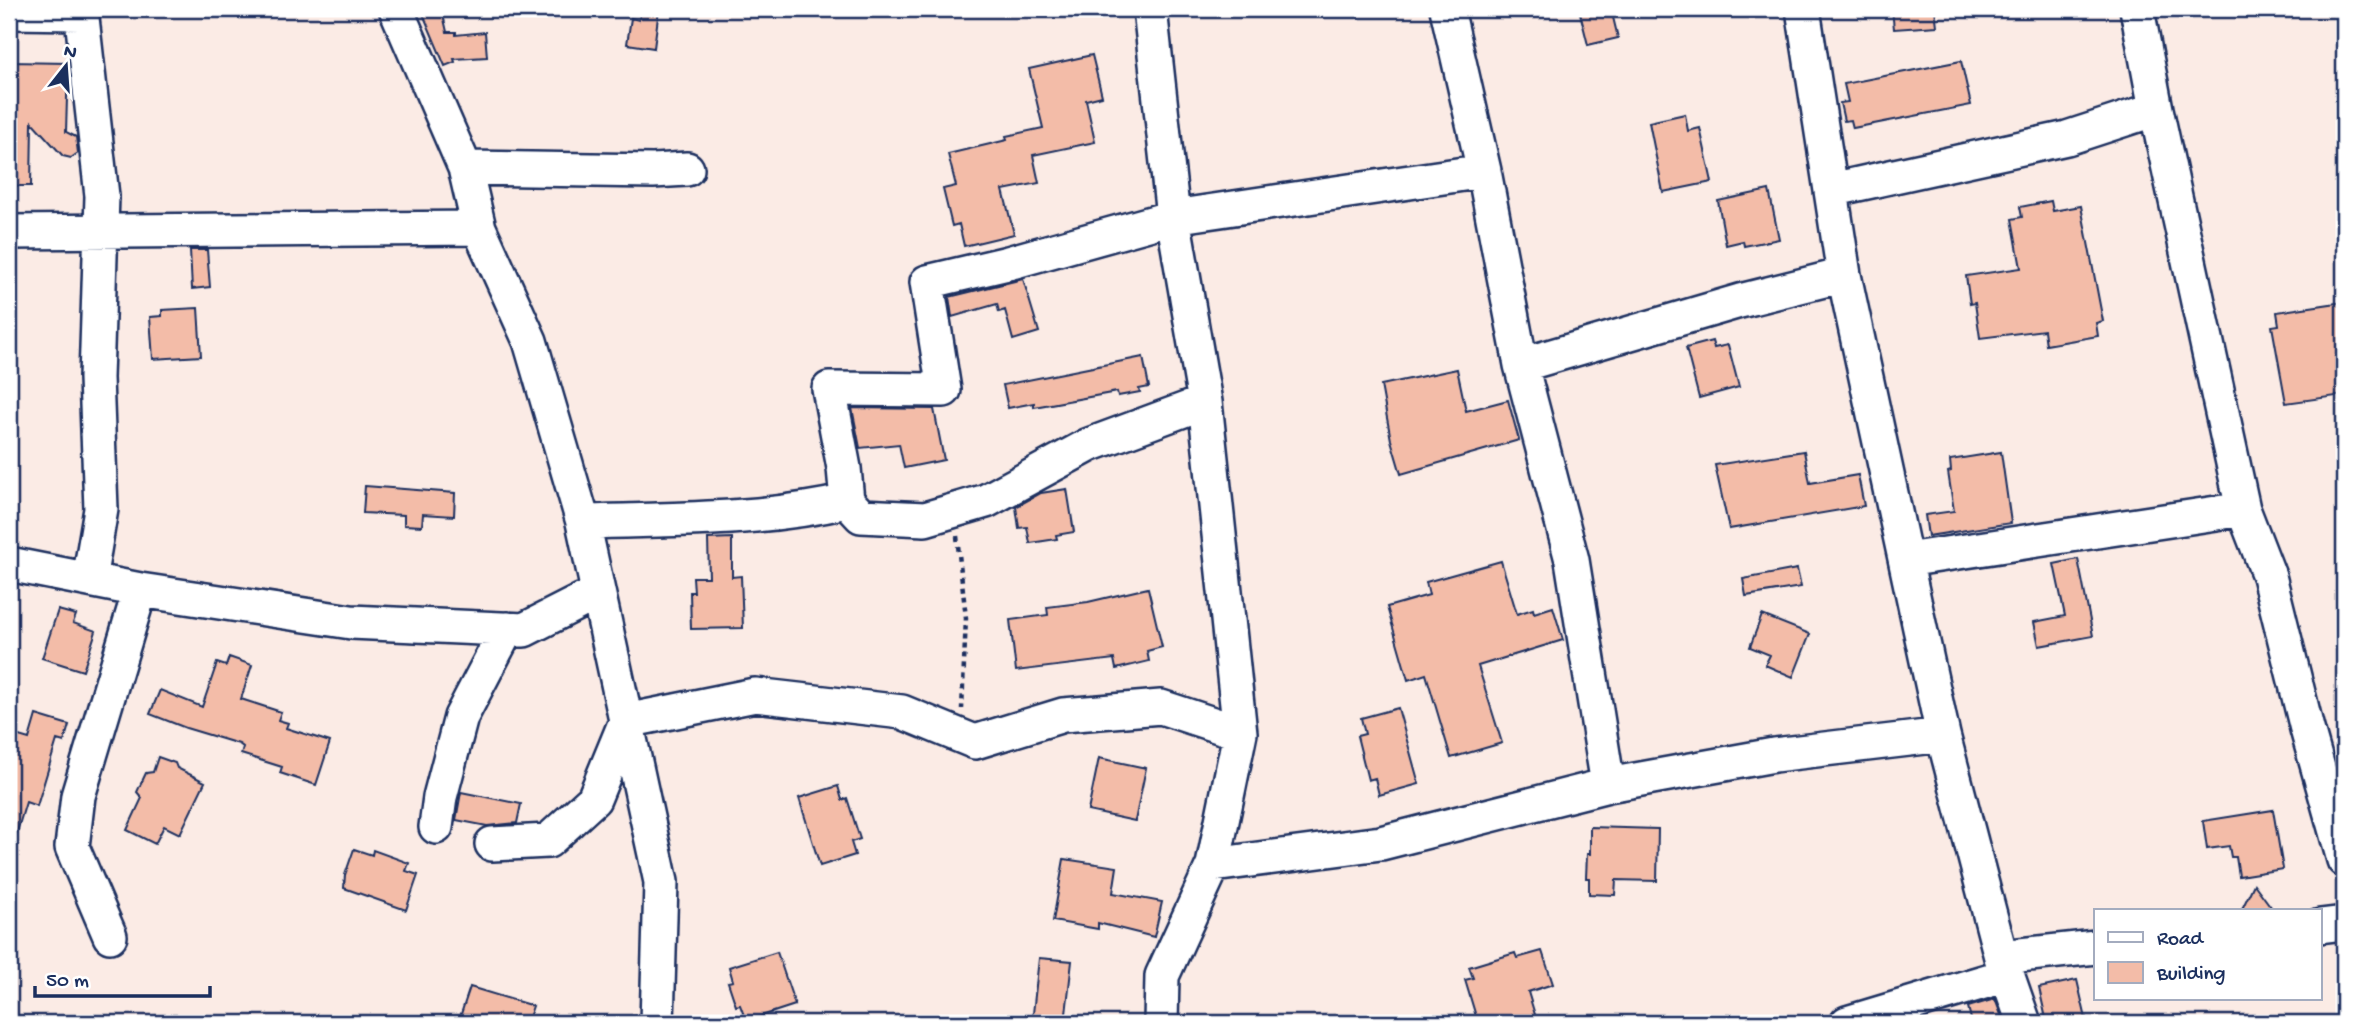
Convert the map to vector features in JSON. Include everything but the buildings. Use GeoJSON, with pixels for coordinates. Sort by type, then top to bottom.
{"type":"FeatureCollection","features":[{"type":"Feature","properties":{"kind":"street"},"geometry":{"type":"LineString","coordinates":[[396,9],[464,168],[480,228],[530,341],[583,522],[661,882],[657,1023]]}},
{"type":"Feature","properties":{"kind":"street"},"geometry":{"type":"LineString","coordinates":[[1150,9],[1173,217],[1205,402],[1240,733],[1213,865],[1162,976],[1161,1023]]}},
{"type":"Feature","properties":{"kind":"street"},"geometry":{"type":"LineString","coordinates":[[1447,9],[1483,170],[1521,365],[1572,560],[1608,785]]}},
{"type":"Feature","properties":{"kind":"street"},"geometry":{"type":"LineString","coordinates":[[1803,9],[1844,275],[1943,735],[2004,966],[2024,1023]]}},
{"type":"Feature","properties":{"kind":"street"},"geometry":{"type":"LineString","coordinates":[[2137,9],[2156,109],[2243,509],[2269,576],[2307,729],[2344,860]]}},
{"type":"Feature","properties":{"kind":"street"},"geometry":{"type":"LineString","coordinates":[[9,12],[81,11],[102,196],[96,378],[101,509],[89,580]]}},
{"type":"Feature","properties":{"kind":"street"},"geometry":{"type":"LineString","coordinates":[[1831,190],[2067,138],[2156,109]]}},
{"type":"Feature","properties":{"kind":"street"},"geometry":{"type":"LineString","coordinates":[[464,168],[653,171],[687,169]]}},
{"type":"Feature","properties":{"kind":"street"},"geometry":{"type":"LineString","coordinates":[[1205,402],[1089,445],[985,501],[925,519],[861,516],[847,501],[844,468],[829,389],[944,390],[927,282],[1173,217],[1483,170]]}},
{"type":"Feature","properties":{"kind":"street"},"geometry":{"type":"LineString","coordinates":[[9,232],[480,228]]}},
{"type":"Feature","properties":{"kind":"street"},"geometry":{"type":"LineString","coordinates":[[1521,365],[1740,301],[1844,275]]}},
{"type":"Feature","properties":{"kind":"street"},"geometry":{"type":"LineString","coordinates":[[583,522],[732,517],[821,507],[847,501]]}},
{"type":"Feature","properties":{"kind":"street"},"geometry":{"type":"LineString","coordinates":[[1906,560],[2243,509]]}},
{"type":"Feature","properties":{"kind":"street"},"geometry":{"type":"LineString","coordinates":[[9,565],[140,590],[351,622],[524,630],[583,600],[598,600]]}},
{"type":"Feature","properties":{"kind":"street"},"geometry":{"type":"LineString","coordinates":[[110,936],[72,847],[78,796],[140,590]]}},
{"type":"Feature","properties":{"kind":"street"},"geometry":{"type":"LineString","coordinates":[[436,827],[440,797],[461,717],[507,629]]}},
{"type":"Feature","properties":{"kind":"street"},"geometry":{"type":"LineString","coordinates":[[626,721],[755,695],[902,712],[975,741],[1063,715],[1161,707],[1240,733]]}},
{"type":"Feature","properties":{"kind":"street"},"geometry":{"type":"LineString","coordinates":[[492,844],[548,841],[594,799],[626,721]]}},
{"type":"Feature","properties":{"kind":"street"},"geometry":{"type":"LineString","coordinates":[[1213,865],[1381,843],[1608,785],[1774,755],[1943,735]]}},
{"type":"Feature","properties":{"kind":"street"},"geometry":{"type":"LineString","coordinates":[[2322,926],[2344,923]]}},
{"type":"Feature","properties":{"kind":"street"},"geometry":{"type":"LineString","coordinates":[[1847,1023],[2004,966],[2094,947]]}},
{"type":"Feature","properties":{"kind":"path"},"geometry":{"type":"LineString","coordinates":[[954,510],[966,618],[961,712],[975,741]]}}]}
